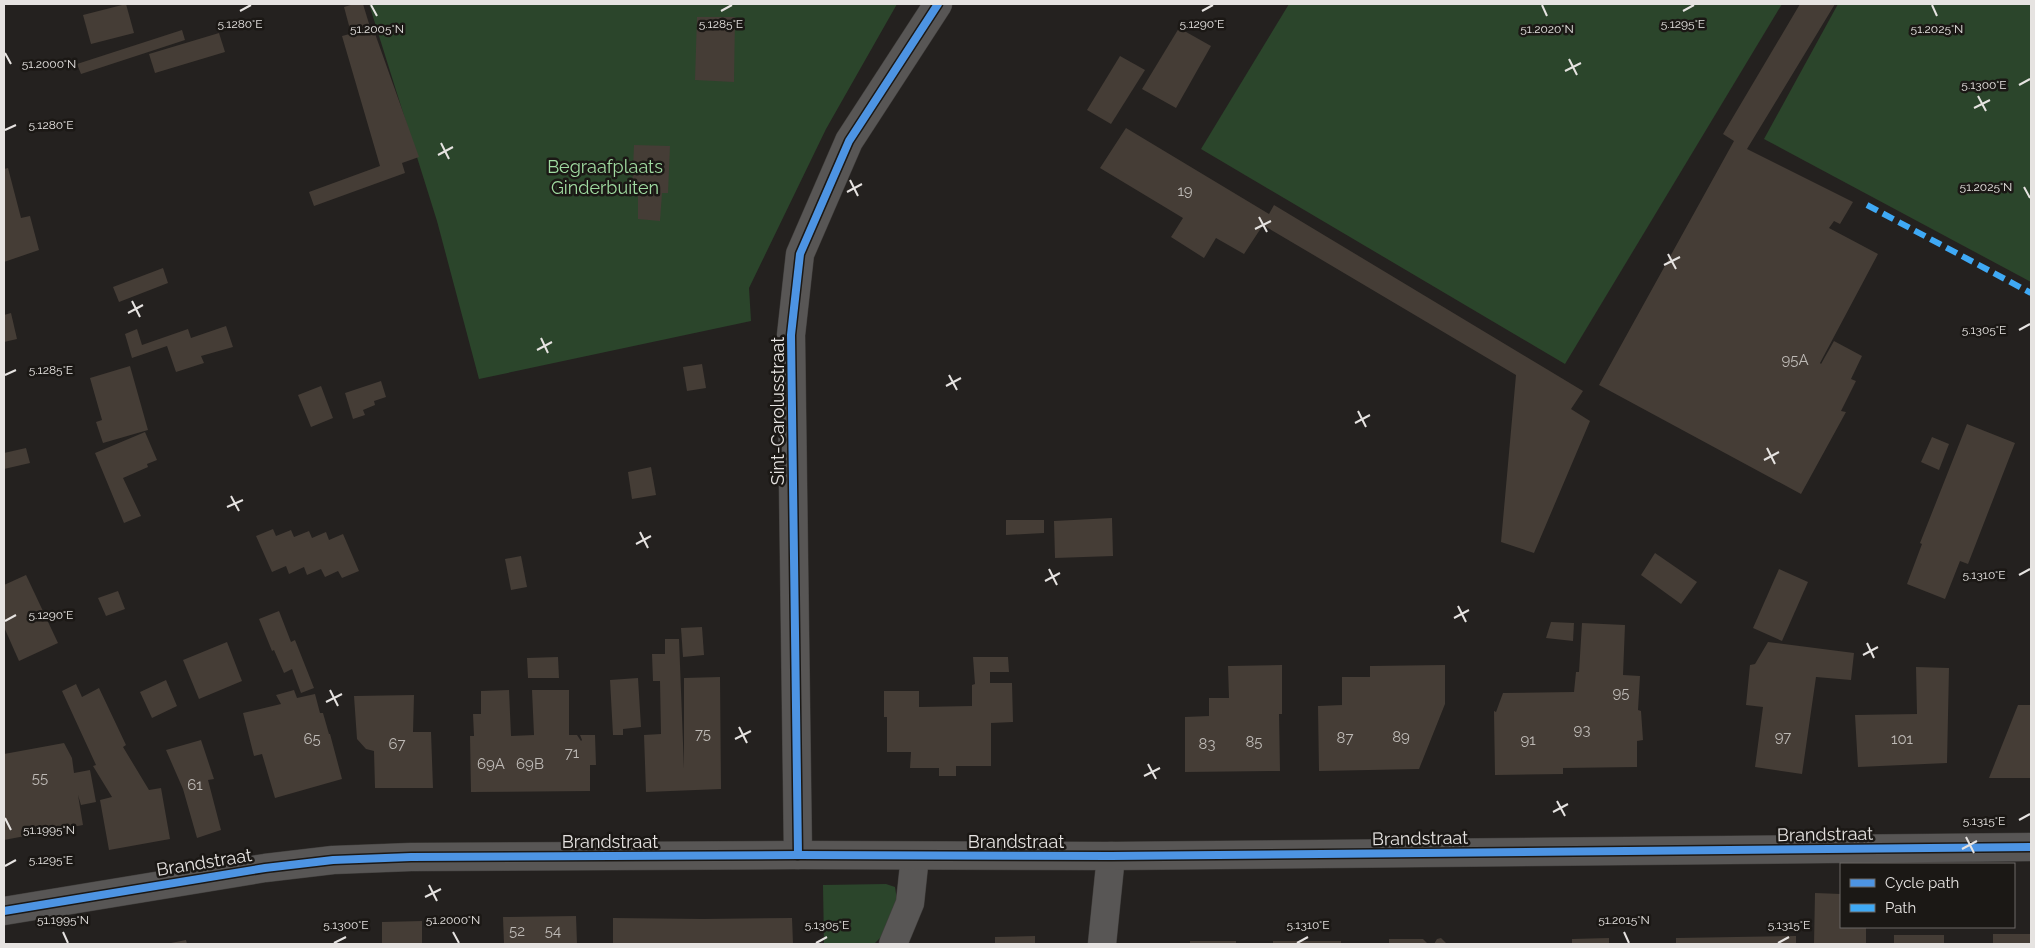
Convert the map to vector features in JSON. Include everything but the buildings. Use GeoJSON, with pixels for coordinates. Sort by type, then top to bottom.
{"type":"FeatureCollection","features":[{"type":"Feature","properties":{"kind":"street","name":"Sint-Carolusstraat"},"geometry":{"type":"LineString","coordinates":[[798,855],[791,335],[800,254],[848,141],[938,4]]}},
{"type":"Feature","properties":{"kind":"street","name":"Brandstraat"},"geometry":{"type":"LineString","coordinates":[[4,911],[255,869],[333,860],[421,857],[1112,856],[2031,847]]}},
{"type":"Feature","properties":{"kind":"street"},"geometry":{"type":"LineString","coordinates":[[893,944],[910,903],[915,856]]}},
{"type":"Feature","properties":{"kind":"street"},"geometry":{"type":"LineString","coordinates":[[1102,944],[1112,856]]}},
{"type":"Feature","properties":{"kind":"green space","name":"Begraafplaats Ginderbuiten"},"geometry":{"type":"Polygon","coordinates":[[[369,4],[897,4],[826,129],[749,288],[751,321],[479,379],[437,221],[369,4]]]}},
{"type":"Feature","properties":{"kind":"green space"},"geometry":{"type":"Polygon","coordinates":[[[1289,4],[1782,4],[1565,364],[1201,149],[1289,4]]]}},
{"type":"Feature","properties":{"kind":"green space"},"geometry":{"type":"Polygon","coordinates":[[[1838,4],[2031,4],[2031,282],[1764,139],[1838,4]]]}},
{"type":"Feature","properties":{"kind":"green space"},"geometry":{"type":"Polygon","coordinates":[[[886,884],[895,887],[897,900],[881,937],[874,944],[824,944],[823,885],[886,884]]]}},
{"type":"Feature","properties":{"kind":"marked path"},"geometry":{"type":"LineString","coordinates":[[1867,205],[2031,293]]}},
{"type":"Feature","properties":{"kind":"cycle path"},"geometry":{"type":"LineString","coordinates":[[798,855],[791,335],[800,254],[849,141],[938,4]]}},
{"type":"Feature","properties":{"kind":"cycle path"},"geometry":{"type":"LineString","coordinates":[[4,911],[265,868],[333,860],[411,857],[1111,856],[2031,847]]}}]}
